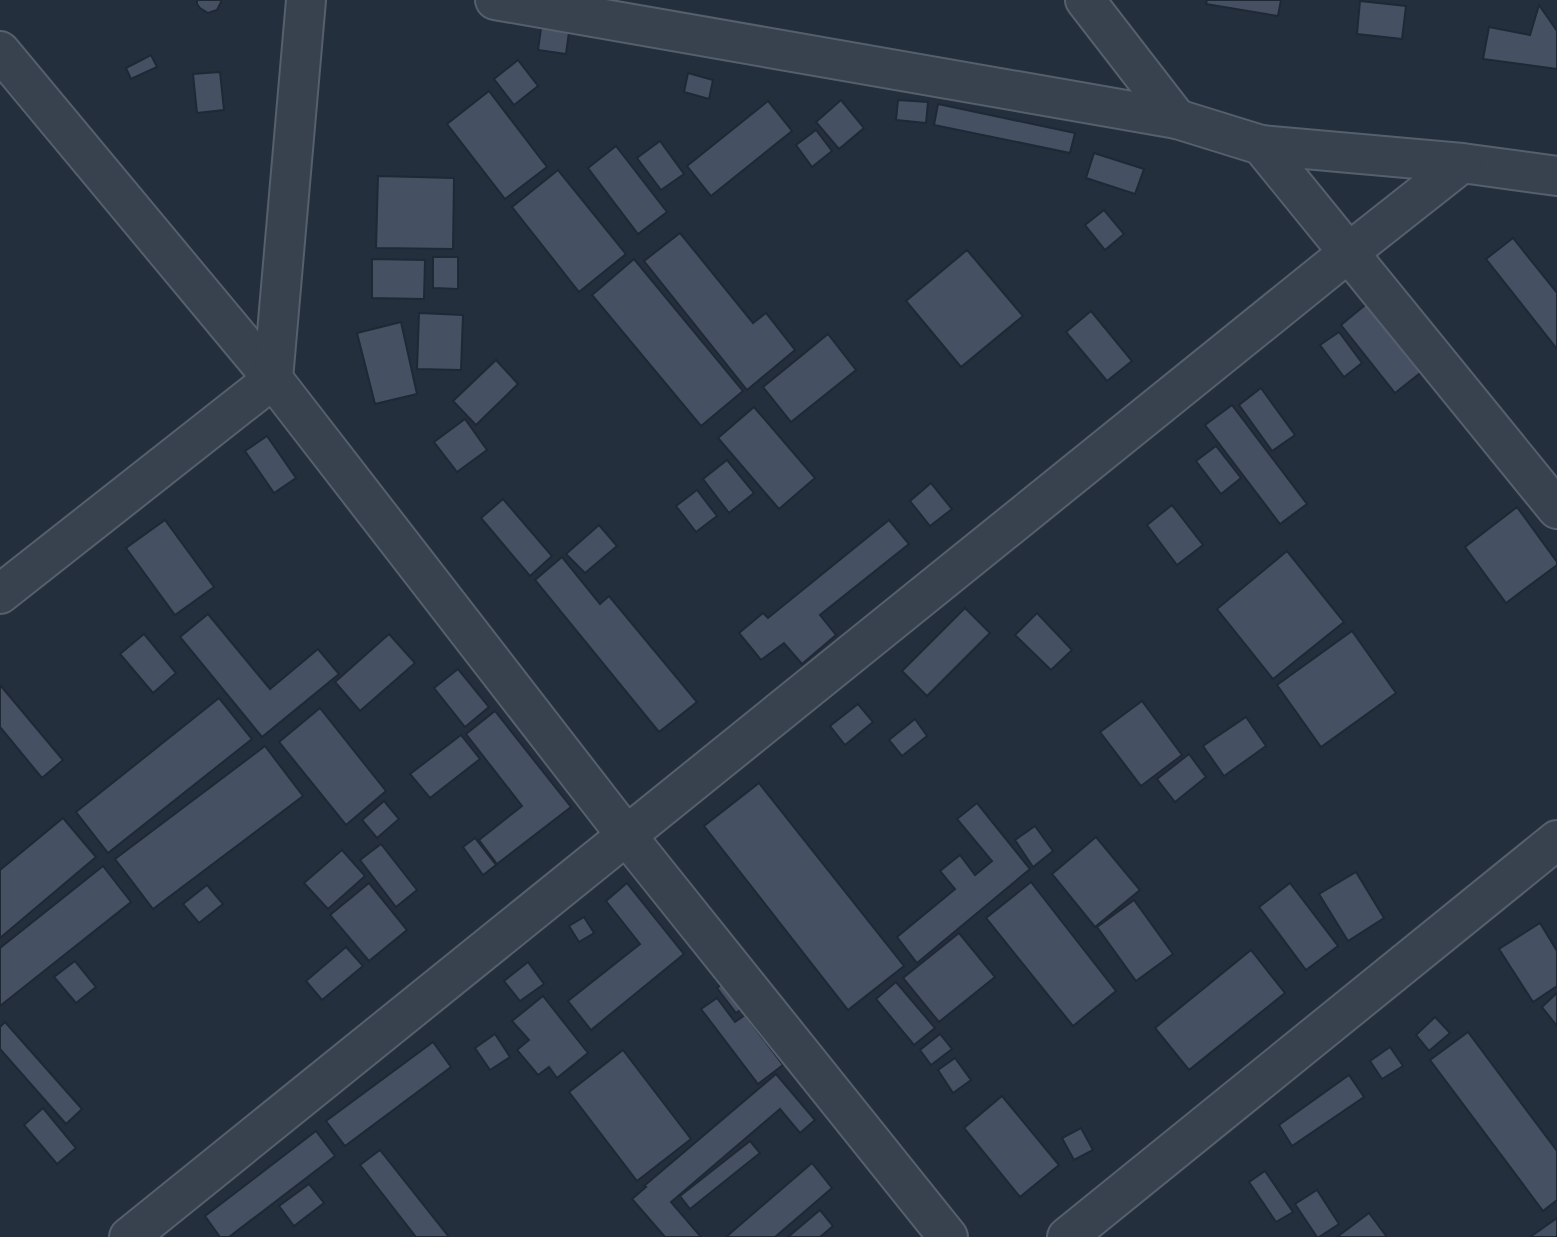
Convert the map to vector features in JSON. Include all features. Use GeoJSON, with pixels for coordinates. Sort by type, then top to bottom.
{"type":"FeatureCollection","features":[{"type":"Feature","properties":{"kind":"street"},"geometry":{"type":"LineString","coordinates":[[0,594],[273,379],[306,0]]}},
{"type":"Feature","properties":{"kind":"street"},"geometry":{"type":"LineString","coordinates":[[495,0],[1177,119],[1261,145],[1462,163],[1557,176]]}},
{"type":"Feature","properties":{"kind":"street"},"geometry":{"type":"LineString","coordinates":[[1085,0],[1177,119]]}},
{"type":"Feature","properties":{"kind":"street"},"geometry":{"type":"LineString","coordinates":[[0,51],[273,379],[626,835],[947,1237]]}},
{"type":"Feature","properties":{"kind":"street"},"geometry":{"type":"LineString","coordinates":[[1261,145],[1557,509]]}},
{"type":"Feature","properties":{"kind":"street"},"geometry":{"type":"LineString","coordinates":[[129,1237],[1462,163]]}},
{"type":"Feature","properties":{"kind":"street"},"geometry":{"type":"LineString","coordinates":[[1067,1237],[1557,840]]}},
{"type":"Feature","properties":{"kind":"building"},"geometry":{"type":"Polygon","coordinates":[[[197,0],[221,2],[217,10],[208,13],[200,8],[197,0]]]}},
{"type":"Feature","properties":{"kind":"building"},"geometry":{"type":"Polygon","coordinates":[[[1207,0],[1281,0],[1278,16],[1206,4],[1207,0]]]}},
{"type":"Feature","properties":{"kind":"building"},"geometry":{"type":"Polygon","coordinates":[[[1360,1],[1406,6],[1402,39],[1357,34],[1360,1]]]}},
{"type":"Feature","properties":{"kind":"building"},"geometry":{"type":"Polygon","coordinates":[[[1539,5],[1557,31],[1557,69],[1483,59],[1489,27],[1530,35],[1539,5]]]}},
{"type":"Feature","properties":{"kind":"building"},"geometry":{"type":"Polygon","coordinates":[[[541,28],[569,32],[566,54],[538,50],[541,28]]]}},
{"type":"Feature","properties":{"kind":"building"},"geometry":{"type":"Polygon","coordinates":[[[151,55],[157,67],[131,79],[126,68],[151,55]]]}},
{"type":"Feature","properties":{"kind":"building"},"geometry":{"type":"Polygon","coordinates":[[[518,60],[538,86],[514,105],[494,79],[518,60]]]}},
{"type":"Feature","properties":{"kind":"building"},"geometry":{"type":"Polygon","coordinates":[[[220,72],[224,110],[197,113],[193,74],[220,72]]]}},
{"type":"Feature","properties":{"kind":"building"},"geometry":{"type":"Polygon","coordinates":[[[688,73],[713,80],[709,99],[684,92],[688,73]]]}},
{"type":"Feature","properties":{"kind":"building"},"geometry":{"type":"Polygon","coordinates":[[[489,91],[547,167],[505,199],[447,124],[489,91]]]}},
{"type":"Feature","properties":{"kind":"building"},"geometry":{"type":"Polygon","coordinates":[[[841,100],[864,128],[839,149],[816,122],[841,100]]]}},
{"type":"Feature","properties":{"kind":"building"},"geometry":{"type":"Polygon","coordinates":[[[898,100],[928,102],[926,123],[896,120],[898,100]]]}},
{"type":"Feature","properties":{"kind":"building"},"geometry":{"type":"Polygon","coordinates":[[[768,101],[792,131],[711,196],[687,166],[768,101]]]}},
{"type":"Feature","properties":{"kind":"building"},"geometry":{"type":"Polygon","coordinates":[[[938,104],[1075,133],[1070,153],[934,125],[938,104]]]}},
{"type":"Feature","properties":{"kind":"building"},"geometry":{"type":"Polygon","coordinates":[[[816,130],[832,151],[812,167],[796,145],[816,130]]]}},
{"type":"Feature","properties":{"kind":"building"},"geometry":{"type":"Polygon","coordinates":[[[660,141],[684,174],[661,190],[637,158],[660,141]]]}},
{"type":"Feature","properties":{"kind":"building"},"geometry":{"type":"Polygon","coordinates":[[[616,146],[667,212],[638,234],[588,168],[616,146]]]}},
{"type":"Feature","properties":{"kind":"building"},"geometry":{"type":"Polygon","coordinates":[[[1094,153],[1144,169],[1135,194],[1086,178],[1094,153]]]}},
{"type":"Feature","properties":{"kind":"building"},"geometry":{"type":"Polygon","coordinates":[[[558,170],[626,254],[579,292],[512,207],[558,170]]]}},
{"type":"Feature","properties":{"kind":"building"},"geometry":{"type":"Polygon","coordinates":[[[378,176],[454,178],[453,249],[376,248],[378,176]]]}},
{"type":"Feature","properties":{"kind":"building"},"geometry":{"type":"Polygon","coordinates":[[[1104,210],[1124,234],[1105,250],[1085,225],[1104,210]]]}},
{"type":"Feature","properties":{"kind":"building"},"geometry":{"type":"Polygon","coordinates":[[[680,233],[753,323],[766,313],[795,350],[747,390],[644,261],[680,233]]]}},
{"type":"Feature","properties":{"kind":"building"},"geometry":{"type":"Polygon","coordinates":[[[1513,238],[1557,293],[1557,349],[1486,259],[1513,238]]]}},
{"type":"Feature","properties":{"kind":"building"},"geometry":{"type":"Polygon","coordinates":[[[967,250],[1023,316],[961,367],[906,301],[967,250]]]}},
{"type":"Feature","properties":{"kind":"building"},"geometry":{"type":"Polygon","coordinates":[[[433,257],[458,257],[458,289],[433,288],[433,257]]]}},
{"type":"Feature","properties":{"kind":"building"},"geometry":{"type":"Polygon","coordinates":[[[372,259],[425,260],[424,299],[372,298],[372,259]]]}},
{"type":"Feature","properties":{"kind":"building"},"geometry":{"type":"Polygon","coordinates":[[[634,259],[743,391],[701,426],[592,295],[634,259]]]}},
{"type":"Feature","properties":{"kind":"building"},"geometry":{"type":"Polygon","coordinates":[[[1370,301],[1424,370],[1395,393],[1341,325],[1370,301]]]}},
{"type":"Feature","properties":{"kind":"building"},"geometry":{"type":"Polygon","coordinates":[[[1091,311],[1132,361],[1107,381],[1066,332],[1091,311]]]}},
{"type":"Feature","properties":{"kind":"building"},"geometry":{"type":"Polygon","coordinates":[[[419,313],[463,315],[461,370],[417,369],[419,313]]]}},
{"type":"Feature","properties":{"kind":"building"},"geometry":{"type":"Polygon","coordinates":[[[401,322],[417,394],[375,404],[357,333],[401,322]]]}},
{"type":"Feature","properties":{"kind":"building"},"geometry":{"type":"Polygon","coordinates":[[[1339,332],[1362,363],[1344,377],[1320,345],[1339,332]]]}},
{"type":"Feature","properties":{"kind":"building"},"geometry":{"type":"Polygon","coordinates":[[[828,334],[856,370],[791,422],[763,387],[828,334]]]}},
{"type":"Feature","properties":{"kind":"building"},"geometry":{"type":"Polygon","coordinates":[[[496,360],[518,384],[476,425],[453,401],[496,360]]]}},
{"type":"Feature","properties":{"kind":"building"},"geometry":{"type":"Polygon","coordinates":[[[1261,388],[1295,435],[1272,451],[1239,405],[1261,388]]]}},
{"type":"Feature","properties":{"kind":"building"},"geometry":{"type":"Polygon","coordinates":[[[1232,405],[1307,504],[1280,524],[1205,425],[1232,405]]]}},
{"type":"Feature","properties":{"kind":"building"},"geometry":{"type":"Polygon","coordinates":[[[754,407],[815,478],[779,509],[718,438],[754,407]]]}},
{"type":"Feature","properties":{"kind":"building"},"geometry":{"type":"Polygon","coordinates":[[[465,419],[487,450],[457,472],[434,442],[465,419]]]}},
{"type":"Feature","properties":{"kind":"building"},"geometry":{"type":"Polygon","coordinates":[[[267,436],[296,478],[274,493],[245,451],[267,436]]]}},
{"type":"Feature","properties":{"kind":"building"},"geometry":{"type":"Polygon","coordinates":[[[1216,446],[1241,478],[1221,494],[1196,461],[1216,446]]]}},
{"type":"Feature","properties":{"kind":"building"},"geometry":{"type":"Polygon","coordinates":[[[727,460],[754,493],[729,513],[703,479],[727,460]]]}},
{"type":"Feature","properties":{"kind":"building"},"geometry":{"type":"Polygon","coordinates":[[[931,483],[952,509],[930,526],[910,501],[931,483]]]}},
{"type":"Feature","properties":{"kind":"building"},"geometry":{"type":"Polygon","coordinates":[[[697,490],[717,516],[696,532],[676,506],[697,490]]]}},
{"type":"Feature","properties":{"kind":"building"},"geometry":{"type":"Polygon","coordinates":[[[503,499],[552,556],[530,576],[481,518],[503,499]]]}},
{"type":"Feature","properties":{"kind":"building"},"geometry":{"type":"Polygon","coordinates":[[[1172,505],[1203,545],[1177,565],[1147,525],[1172,505]]]}},
{"type":"Feature","properties":{"kind":"building"},"geometry":{"type":"Polygon","coordinates":[[[1517,507],[1557,565],[1506,603],[1465,547],[1517,507]]]}},
{"type":"Feature","properties":{"kind":"building"},"geometry":{"type":"Polygon","coordinates":[[[165,520],[214,587],[175,615],[126,548],[165,520]]]}},
{"type":"Feature","properties":{"kind":"building"},"geometry":{"type":"Polygon","coordinates":[[[889,520],[909,544],[820,615],[836,635],[802,664],[784,643],[761,660],[739,633],[763,613],[768,618],[889,520]]]}},
{"type":"Feature","properties":{"kind":"building"},"geometry":{"type":"Polygon","coordinates":[[[599,525],[617,546],[585,573],[566,554],[599,525]]]}},
{"type":"Feature","properties":{"kind":"building"},"geometry":{"type":"Polygon","coordinates":[[[1287,551],[1344,622],[1273,679],[1217,609],[1287,551]]]}},
{"type":"Feature","properties":{"kind":"building"},"geometry":{"type":"Polygon","coordinates":[[[562,557],[600,604],[609,596],[697,702],[659,732],[535,580],[562,557]]]}},
{"type":"Feature","properties":{"kind":"building"},"geometry":{"type":"Polygon","coordinates":[[[965,608],[990,633],[927,696],[902,671],[965,608]]]}},
{"type":"Feature","properties":{"kind":"building"},"geometry":{"type":"Polygon","coordinates":[[[1037,613],[1072,650],[1051,670],[1015,635],[1037,613]]]}},
{"type":"Feature","properties":{"kind":"building"},"geometry":{"type":"Polygon","coordinates":[[[208,614],[270,689],[318,649],[339,674],[262,737],[180,637],[208,614]]]}},
{"type":"Feature","properties":{"kind":"building"},"geometry":{"type":"Polygon","coordinates":[[[1352,631],[1396,693],[1321,747],[1277,685],[1352,631]]]}},
{"type":"Feature","properties":{"kind":"building"},"geometry":{"type":"Polygon","coordinates":[[[144,634],[176,673],[153,693],[120,654],[144,634]]]}},
{"type":"Feature","properties":{"kind":"building"},"geometry":{"type":"Polygon","coordinates":[[[389,634],[415,663],[360,711],[335,682],[389,634]]]}},
{"type":"Feature","properties":{"kind":"building"},"geometry":{"type":"Polygon","coordinates":[[[458,669],[489,707],[465,727],[434,688],[458,669]]]}},
{"type":"Feature","properties":{"kind":"building"},"geometry":{"type":"Polygon","coordinates":[[[0,685],[63,760],[42,778],[0,727],[0,685]]]}},
{"type":"Feature","properties":{"kind":"building"},"geometry":{"type":"Polygon","coordinates":[[[219,698],[252,739],[108,853],[76,812],[219,698]]]}},
{"type":"Feature","properties":{"kind":"building"},"geometry":{"type":"Polygon","coordinates":[[[1142,701],[1182,755],[1141,786],[1100,732],[1142,701]]]}},
{"type":"Feature","properties":{"kind":"building"},"geometry":{"type":"Polygon","coordinates":[[[858,704],[873,722],[845,745],[830,726],[858,704]]]}},
{"type":"Feature","properties":{"kind":"building"},"geometry":{"type":"Polygon","coordinates":[[[320,708],[386,791],[346,825],[279,742],[320,708]]]}},
{"type":"Feature","properties":{"kind":"building"},"geometry":{"type":"Polygon","coordinates":[[[495,711],[571,807],[497,864],[479,840],[522,806],[466,734],[495,711]]]}},
{"type":"Feature","properties":{"kind":"building"},"geometry":{"type":"Polygon","coordinates":[[[1246,717],[1266,746],[1224,776],[1203,746],[1246,717]]]}},
{"type":"Feature","properties":{"kind":"building"},"geometry":{"type":"Polygon","coordinates":[[[915,719],[927,736],[902,756],[889,740],[915,719]]]}},
{"type":"Feature","properties":{"kind":"building"},"geometry":{"type":"Polygon","coordinates":[[[461,735],[480,759],[430,798],[410,774],[461,735]]]}},
{"type":"Feature","properties":{"kind":"building"},"geometry":{"type":"Polygon","coordinates":[[[265,746],[303,796],[153,909],[115,859],[265,746]]]}},
{"type":"Feature","properties":{"kind":"building"},"geometry":{"type":"Polygon","coordinates":[[[1189,754],[1206,777],[1175,802],[1157,779],[1189,754]]]}},
{"type":"Feature","properties":{"kind":"building"},"geometry":{"type":"Polygon","coordinates":[[[759,783],[904,966],[848,1010],[704,826],[759,783]]]}},
{"type":"Feature","properties":{"kind":"building"},"geometry":{"type":"Polygon","coordinates":[[[384,801],[399,819],[377,838],[362,820],[384,801]]]}},
{"type":"Feature","properties":{"kind":"building"},"geometry":{"type":"Polygon","coordinates":[[[977,803],[1030,869],[917,963],[897,937],[955,889],[940,871],[960,855],[975,875],[992,861],[957,819],[977,803]]]}},
{"type":"Feature","properties":{"kind":"building"},"geometry":{"type":"Polygon","coordinates":[[[63,818],[96,857],[0,938],[0,870],[63,818]]]}},
{"type":"Feature","properties":{"kind":"building"},"geometry":{"type":"Polygon","coordinates":[[[1035,826],[1053,851],[1033,867],[1015,840],[1035,826]]]}},
{"type":"Feature","properties":{"kind":"building"},"geometry":{"type":"Polygon","coordinates":[[[1096,837],[1140,890],[1095,927],[1052,874],[1096,837]]]}},
{"type":"Feature","properties":{"kind":"building"},"geometry":{"type":"Polygon","coordinates":[[[475,838],[496,865],[483,875],[463,847],[475,838]]]}},
{"type":"Feature","properties":{"kind":"building"},"geometry":{"type":"Polygon","coordinates":[[[381,844],[417,890],[396,907],[360,860],[381,844]]]}},
{"type":"Feature","properties":{"kind":"building"},"geometry":{"type":"Polygon","coordinates":[[[342,850],[365,876],[328,909],[304,883],[342,850]]]}},
{"type":"Feature","properties":{"kind":"building"},"geometry":{"type":"Polygon","coordinates":[[[103,866],[131,902],[0,1006],[0,948],[103,866]]]}},
{"type":"Feature","properties":{"kind":"building"},"geometry":{"type":"Polygon","coordinates":[[[1356,872],[1384,918],[1348,941],[1319,894],[1356,872]]]}},
{"type":"Feature","properties":{"kind":"building"},"geometry":{"type":"Polygon","coordinates":[[[1031,882],[1116,991],[1073,1026],[986,918],[1031,882]]]}},
{"type":"Feature","properties":{"kind":"building"},"geometry":{"type":"Polygon","coordinates":[[[369,883],[407,930],[369,961],[330,915],[369,883]]]}},
{"type":"Feature","properties":{"kind":"building"},"geometry":{"type":"Polygon","coordinates":[[[627,883],[684,954],[591,1030],[568,1001],[640,944],[606,901],[627,883]]]}},
{"type":"Feature","properties":{"kind":"building"},"geometry":{"type":"Polygon","coordinates":[[[1290,883],[1338,946],[1306,970],[1259,907],[1290,883]]]}},
{"type":"Feature","properties":{"kind":"building"},"geometry":{"type":"Polygon","coordinates":[[[207,885],[223,904],[199,923],[183,904],[207,885]]]}},
{"type":"Feature","properties":{"kind":"building"},"geometry":{"type":"Polygon","coordinates":[[[1134,900],[1173,954],[1136,981],[1097,927],[1134,900]]]}},
{"type":"Feature","properties":{"kind":"building"},"geometry":{"type":"Polygon","coordinates":[[[584,917],[594,933],[579,942],[569,926],[584,917]]]}},
{"type":"Feature","properties":{"kind":"building"},"geometry":{"type":"Polygon","coordinates":[[[1540,923],[1557,951],[1557,986],[1533,1002],[1499,949],[1540,923]]]}},
{"type":"Feature","properties":{"kind":"building"},"geometry":{"type":"Polygon","coordinates":[[[959,933],[995,977],[939,1022],[903,978],[959,933]]]}},
{"type":"Feature","properties":{"kind":"building"},"geometry":{"type":"Polygon","coordinates":[[[346,947],[363,966],[322,1000],[306,981],[346,947]]]}},
{"type":"Feature","properties":{"kind":"building"},"geometry":{"type":"Polygon","coordinates":[[[1251,950],[1285,993],[1189,1070],[1155,1028],[1251,950]]]}},
{"type":"Feature","properties":{"kind":"building"},"geometry":{"type":"Polygon","coordinates":[[[75,961],[96,987],[76,1003],[54,977],[75,961]]]}},
{"type":"Feature","properties":{"kind":"building"},"geometry":{"type":"Polygon","coordinates":[[[528,962],[544,984],[520,1001],[504,981],[528,962]]]}},
{"type":"Feature","properties":{"kind":"building"},"geometry":{"type":"Polygon","coordinates":[[[734,975],[753,1000],[736,1013],[717,988],[734,975]]]}},
{"type":"Feature","properties":{"kind":"building"},"geometry":{"type":"Polygon","coordinates":[[[896,982],[935,1028],[914,1045],[876,999],[896,982]]]}},
{"type":"Feature","properties":{"kind":"building"},"geometry":{"type":"Polygon","coordinates":[[[1557,993],[1557,1026],[1542,1007],[1557,993]]]}},
{"type":"Feature","properties":{"kind":"building"},"geometry":{"type":"Polygon","coordinates":[[[543,996],[588,1053],[557,1078],[549,1067],[538,1075],[517,1050],[529,1040],[512,1021],[543,996]]]}},
{"type":"Feature","properties":{"kind":"building"},"geometry":{"type":"Polygon","coordinates":[[[717,998],[735,1022],[745,1015],[783,1065],[758,1084],[701,1009],[717,998]]]}},
{"type":"Feature","properties":{"kind":"building"},"geometry":{"type":"Polygon","coordinates":[[[1435,1017],[1450,1033],[1429,1051],[1416,1035],[1435,1017]]]}},
{"type":"Feature","properties":{"kind":"building"},"geometry":{"type":"Polygon","coordinates":[[[5,1022],[82,1109],[66,1124],[0,1049],[0,1027],[5,1022]]]}},
{"type":"Feature","properties":{"kind":"building"},"geometry":{"type":"Polygon","coordinates":[[[1468,1032],[1557,1151],[1557,1200],[1543,1211],[1430,1060],[1468,1032]]]}},
{"type":"Feature","properties":{"kind":"building"},"geometry":{"type":"Polygon","coordinates":[[[495,1034],[510,1057],[490,1070],[475,1048],[495,1034]]]}},
{"type":"Feature","properties":{"kind":"building"},"geometry":{"type":"Polygon","coordinates":[[[940,1034],[952,1049],[931,1065],[920,1050],[940,1034]]]}},
{"type":"Feature","properties":{"kind":"building"},"geometry":{"type":"Polygon","coordinates":[[[433,1042],[451,1067],[345,1146],[326,1121],[433,1042]]]}},
{"type":"Feature","properties":{"kind":"building"},"geometry":{"type":"Polygon","coordinates":[[[1390,1047],[1403,1066],[1382,1079],[1370,1061],[1390,1047]]]}},
{"type":"Feature","properties":{"kind":"building"},"geometry":{"type":"Polygon","coordinates":[[[623,1050],[691,1139],[637,1181],[569,1092],[623,1050]]]}},
{"type":"Feature","properties":{"kind":"building"},"geometry":{"type":"Polygon","coordinates":[[[955,1058],[971,1080],[953,1093],[938,1070],[955,1058]]]}},
{"type":"Feature","properties":{"kind":"building"},"geometry":{"type":"Polygon","coordinates":[[[776,1074],[815,1120],[800,1133],[780,1109],[671,1202],[701,1237],[665,1237],[632,1199],[776,1074]]]}},
{"type":"Feature","properties":{"kind":"building"},"geometry":{"type":"Polygon","coordinates":[[[1349,1075],[1364,1097],[1292,1146],[1279,1125],[1349,1075]]]}},
{"type":"Feature","properties":{"kind":"building"},"geometry":{"type":"Polygon","coordinates":[[[1002,1096],[1059,1165],[1020,1197],[964,1128],[1002,1096]]]}},
{"type":"Feature","properties":{"kind":"building"},"geometry":{"type":"Polygon","coordinates":[[[43,1108],[76,1148],[57,1164],[24,1125],[43,1108]]]}},
{"type":"Feature","properties":{"kind":"building"},"geometry":{"type":"Polygon","coordinates":[[[1081,1128],[1093,1150],[1074,1160],[1062,1138],[1081,1128]]]}},
{"type":"Feature","properties":{"kind":"building"},"geometry":{"type":"Polygon","coordinates":[[[316,1131],[335,1156],[229,1237],[220,1237],[205,1216],[316,1131]]]}},
{"type":"Feature","properties":{"kind":"building"},"geometry":{"type":"Polygon","coordinates":[[[750,1141],[760,1153],[690,1209],[680,1196],[750,1141]]]}},
{"type":"Feature","properties":{"kind":"building"},"geometry":{"type":"Polygon","coordinates":[[[380,1150],[449,1237],[416,1237],[360,1165],[380,1150]]]}},
{"type":"Feature","properties":{"kind":"building"},"geometry":{"type":"Polygon","coordinates":[[[812,1163],[832,1188],[775,1237],[726,1237],[812,1163]]]}},
{"type":"Feature","properties":{"kind":"building"},"geometry":{"type":"Polygon","coordinates":[[[1265,1171],[1293,1212],[1276,1222],[1249,1182],[1265,1171]]]}},
{"type":"Feature","properties":{"kind":"building"},"geometry":{"type":"Polygon","coordinates":[[[309,1184],[324,1203],[294,1226],[279,1206],[309,1184]]]}},
{"type":"Feature","properties":{"kind":"building"},"geometry":{"type":"Polygon","coordinates":[[[1317,1190],[1339,1224],[1319,1237],[1295,1204],[1317,1190]]]}},
{"type":"Feature","properties":{"kind":"building"},"geometry":{"type":"Polygon","coordinates":[[[820,1210],[833,1226],[820,1237],[788,1237],[820,1210]]]}},
{"type":"Feature","properties":{"kind":"building"},"geometry":{"type":"Polygon","coordinates":[[[1369,1213],[1387,1237],[1337,1237],[1369,1213]]]}},
{"type":"Feature","properties":{"kind":"building"},"geometry":{"type":"Polygon","coordinates":[[[1557,1218],[1557,1237],[1530,1237],[1557,1218]]]}}]}
